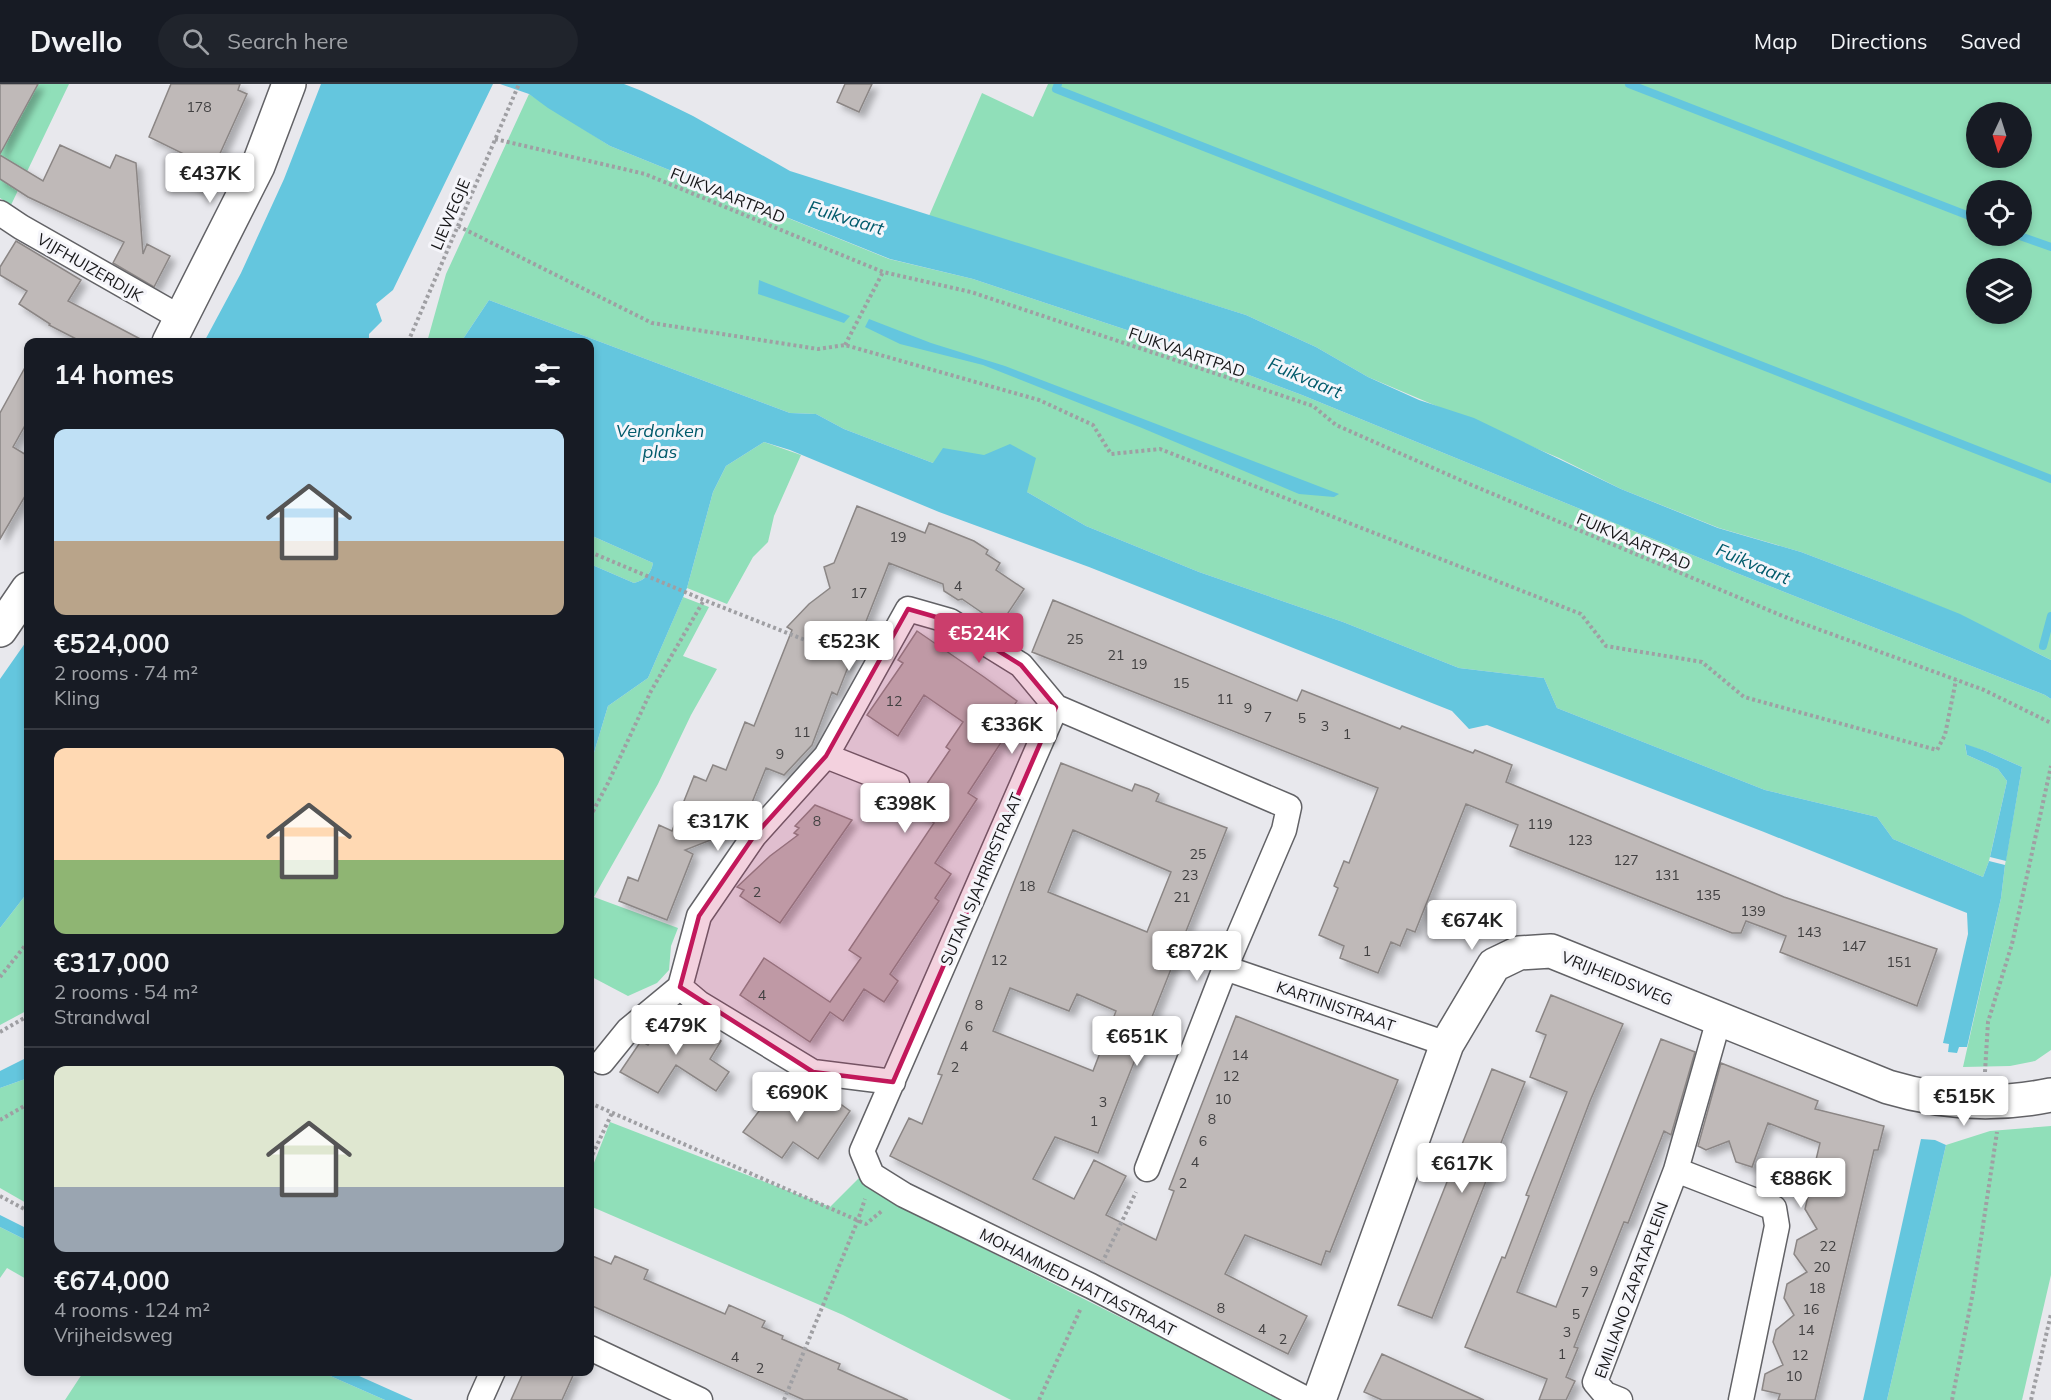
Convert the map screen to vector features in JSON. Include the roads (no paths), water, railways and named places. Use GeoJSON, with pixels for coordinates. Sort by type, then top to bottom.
{"type":"FeatureCollection","features":[{"type":"Feature","properties":{"kind":"street","name":"VIJFHUIZERDIJK"},"geometry":{"type":"LineString","coordinates":[[0,213],[175,330],[258,166],[289,84]]}},
{"type":"Feature","properties":{"kind":"street"},"geometry":{"type":"LineString","coordinates":[[0,630],[24,595]]}},
{"type":"Feature","properties":{"kind":"street"},"geometry":{"type":"LineString","coordinates":[[602,1062],[628,1030],[680,987],[699,916],[754,836],[825,756],[908,609],[950,621],[1021,665],[1056,707],[1289,807],[1284,830],[1226,968],[1147,1169]]}},
{"type":"Feature","properties":{"kind":"street","name":"SUTAN SJAHRIRSTRAAT"},"geometry":{"type":"LineString","coordinates":[[872,1175],[862,1151],[1056,707]]}},
{"type":"Feature","properties":{"kind":"street"},"geometry":{"type":"LineString","coordinates":[[825,756],[897,784]]}},
{"type":"Feature","properties":{"kind":"street","name":"VRIJHEIDSWEG"},"geometry":{"type":"LineString","coordinates":[[1319,1400],[1447,1044],[1494,965],[1519,952],[1551,951],[1719,1020],[1888,1087],[1906,1092],[1966,1102],[2026,1100],[2051,1095]]}},
{"type":"Feature","properties":{"kind":"street","name":"KARTINISTRAAT"},"geometry":{"type":"LineString","coordinates":[[1226,968],[1447,1044]]}},
{"type":"Feature","properties":{"kind":"street"},"geometry":{"type":"LineString","coordinates":[[680,987],[699,1003],[813,1072],[893,1082]]}},
{"type":"Feature","properties":{"kind":"street","name":"EMILIANO ZAPATAPLEIN"},"geometry":{"type":"LineString","coordinates":[[1620,1400],[1605,1394],[1594,1382],[1676,1170],[1719,1020]]}},
{"type":"Feature","properties":{"kind":"street"},"geometry":{"type":"LineString","coordinates":[[1676,1170],[1774,1208],[1777,1226],[1741,1400]]}},
{"type":"Feature","properties":{"kind":"street","name":"MOHAMMED HATTASTRAAT"},"geometry":{"type":"LineString","coordinates":[[872,1175],[904,1195],[1092,1286],[1308,1400]]}},
{"type":"Feature","properties":{"kind":"street"},"geometry":{"type":"LineString","coordinates":[[594,1350],[700,1400]]}},
{"type":"Feature","properties":{"kind":"street"},"geometry":{"type":"LineString","coordinates":[[480,1400],[491,1376]]}},
{"type":"Feature","properties":{"kind":"water"},"geometry":{"type":"Polygon","coordinates":[[[321,84],[493,84],[393,290],[376,304],[382,321],[369,334],[369,338],[206,338],[241,273],[284,179],[321,84]]]}},
{"type":"Feature","properties":{"kind":"water","name":"Fuikvaart"},"geometry":{"type":"Polygon","coordinates":[[[500,84],[624,84],[693,116],[790,171],[1246,315],[1316,347],[1368,377],[1419,400],[1474,418],[1621,489],[1718,528],[1801,552],[1960,614],[2051,660],[2051,699],[1302,395],[1151,338],[973,279],[890,259],[610,146],[529,94],[500,84]]]}},
{"type":"Feature","properties":{"kind":"water"},"geometry":{"type":"Polygon","coordinates":[[[759,280],[850,316],[844,323],[758,294],[759,280]]]}},
{"type":"Feature","properties":{"kind":"water","name":"Verdonken plas"},"geometry":{"type":"Polygon","coordinates":[[[489,300],[590,338],[464,338],[489,300]]]}},
{"type":"Feature","properties":{"kind":"water"},"geometry":{"type":"Polygon","coordinates":[[[869,319],[931,343],[1005,366],[1339,494],[1334,497],[1299,494],[983,365],[900,344],[865,327],[869,319]]]}},
{"type":"Feature","properties":{"kind":"water","name":"Verdonken plas"},"geometry":{"type":"Polygon","coordinates":[[[594,339],[790,413],[816,414],[844,429],[933,463],[943,448],[984,455],[1010,444],[1036,458],[1027,492],[1086,526],[1199,572],[1343,622],[1459,668],[1544,678],[1557,708],[1765,790],[1877,817],[1893,839],[1983,877],[1989,861],[2005,865],[2001,898],[1967,1047],[1959,1047],[1957,1053],[1948,1052],[1949,1044],[1943,1043],[1968,934],[1967,913],[1487,725],[1469,729],[1452,711],[1089,567],[939,512],[790,450],[764,442],[726,466],[713,492],[687,588],[648,678],[608,706],[594,753],[594,566],[634,583],[647,576],[653,563],[594,537],[594,339]]]}},
{"type":"Feature","properties":{"kind":"water"},"geometry":{"type":"Polygon","coordinates":[[[24,645],[24,897],[0,928],[0,679],[24,645]]]}},
{"type":"Feature","properties":{"kind":"water"},"geometry":{"type":"Polygon","coordinates":[[[1965,744],[2022,767],[2006,861],[1990,857],[2007,781],[1998,769],[1967,755],[1965,744]]]}},
{"type":"Feature","properties":{"kind":"water"},"geometry":{"type":"Polygon","coordinates":[[[24,1059],[24,1079],[0,1088],[0,1071],[24,1059]]]}},
{"type":"Feature","properties":{"kind":"water"},"geometry":{"type":"Polygon","coordinates":[[[1921,1139],[1935,1140],[1946,1145],[1887,1400],[1863,1400],[1921,1139]]]}},
{"type":"Feature","properties":{"kind":"water"},"geometry":{"type":"Polygon","coordinates":[[[0,1215],[24,1227],[24,1239],[0,1227],[0,1215]]]}},
{"type":"Feature","properties":{"kind":"water"},"geometry":{"type":"Polygon","coordinates":[[[330,1376],[359,1376],[413,1400],[385,1400],[330,1376]]]}},
{"type":"Feature","properties":{"kind":"waterway"},"geometry":{"type":"LineString","coordinates":[[1058,84],[1056,89],[2051,479]]}},
{"type":"Feature","properties":{"kind":"waterway"},"geometry":{"type":"LineString","coordinates":[[1629,84],[1966,215]]}},
{"type":"Feature","properties":{"kind":"waterway"},"geometry":{"type":"LineString","coordinates":[[2032,240],[2051,247]]}},
{"type":"Feature","properties":{"kind":"waterway"},"geometry":{"type":"LineString","coordinates":[[2043,646],[2051,616]]}}]}
